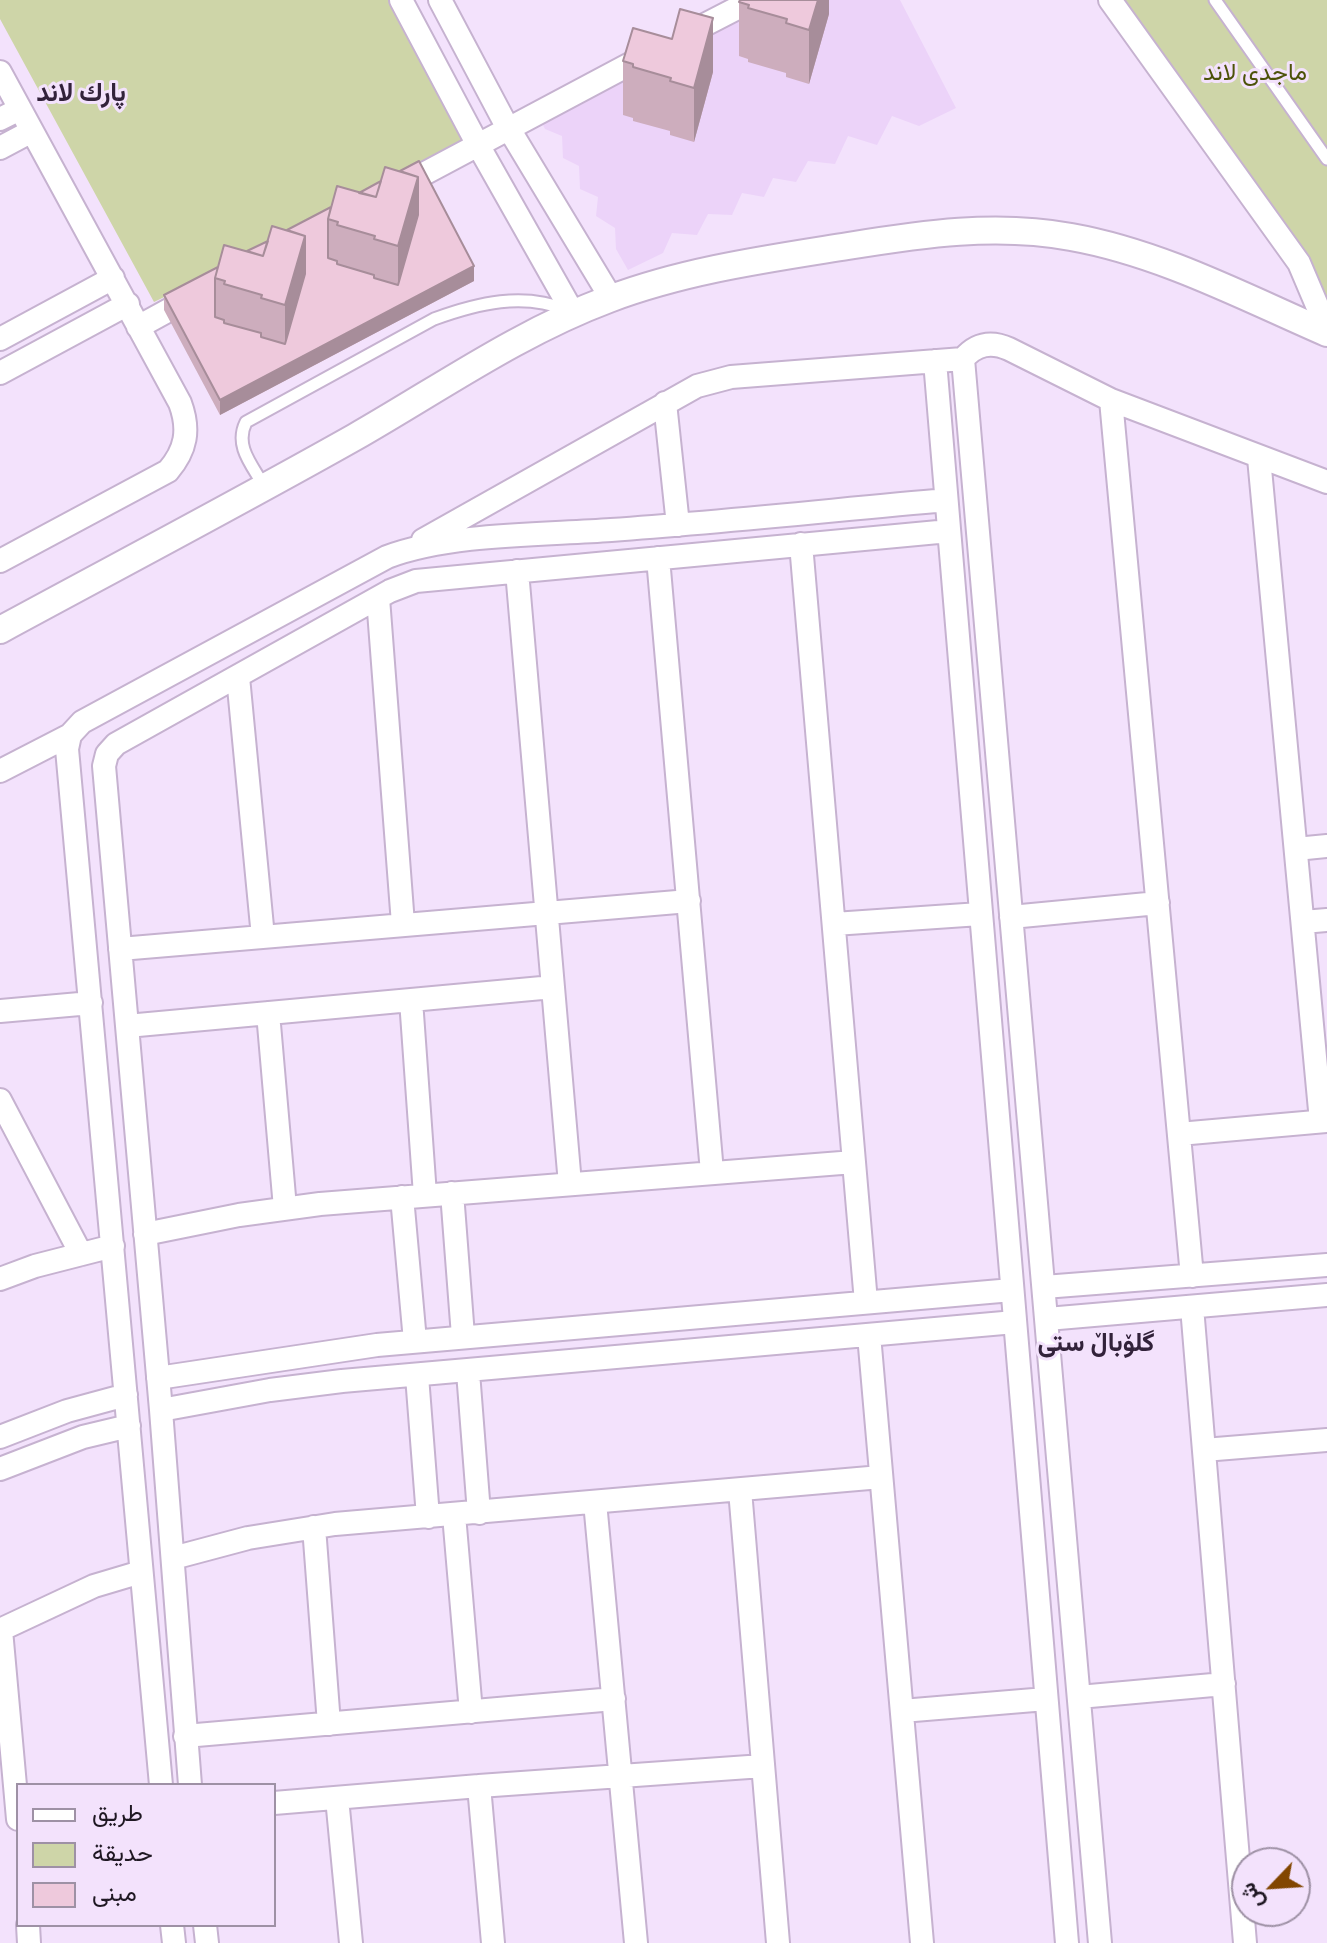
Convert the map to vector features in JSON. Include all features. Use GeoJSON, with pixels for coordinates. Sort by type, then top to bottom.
{"type":"FeatureCollection","features":[{"type":"Feature","properties":{"kind":"street"},"geometry":{"type":"LineString","coordinates":[[401,0],[573,313]]}},
{"type":"Feature","properties":{"kind":"street"},"geometry":{"type":"LineString","coordinates":[[440,0],[508,127],[611,298]]}},
{"type":"Feature","properties":{"kind":"street"},"geometry":{"type":"LineString","coordinates":[[383,196],[508,127],[753,0]]}},
{"type":"Feature","properties":{"kind":"street"},"geometry":{"type":"LineString","coordinates":[[1110,0],[1299,263],[1327,331]]}},
{"type":"Feature","properties":{"kind":"street"},"geometry":{"type":"LineString","coordinates":[[0,72],[180,403],[187,432],[178,460],[156,480],[0,561]]}},
{"type":"Feature","properties":{"kind":"street"},"geometry":{"type":"LineString","coordinates":[[0,119],[20,109]]}},
{"type":"Feature","properties":{"kind":"street"},"geometry":{"type":"LineString","coordinates":[[0,148],[32,131]]}},
{"type":"Feature","properties":{"kind":"street"},"geometry":{"type":"LineString","coordinates":[[0,630],[357,436],[516,341],[611,298],[711,269],[956,231],[1030,231],[1080,238],[1140,254],[1327,331]]}},
{"type":"Feature","properties":{"kind":"street"},"geometry":{"type":"LineString","coordinates":[[0,339],[113,278]]}},
{"type":"Feature","properties":{"kind":"street"},"geometry":{"type":"LineString","coordinates":[[138,327],[206,290]]}},
{"type":"Feature","properties":{"kind":"street"},"geometry":{"type":"LineString","coordinates":[[0,373],[128,304]]}},
{"type":"Feature","properties":{"kind":"street"},"geometry":{"type":"LineString","coordinates":[[0,771],[70,735],[82,722],[367,567],[408,549],[665,403],[697,386],[731,377],[963,359],[976,348],[993,344],[1111,400],[1324,484]]}},
{"type":"Feature","properties":{"kind":"street"},"geometry":{"type":"LineString","coordinates":[[963,359],[1100,1943]]}},
{"type":"Feature","properties":{"kind":"street"},"geometry":{"type":"LineString","coordinates":[[935,361],[1067,1943]]}},
{"type":"Feature","properties":{"kind":"street"},"geometry":{"type":"LineString","coordinates":[[1111,400],[1192,1276]]}},
{"type":"Feature","properties":{"kind":"street"},"geometry":{"type":"LineString","coordinates":[[665,403],[678,525]]}},
{"type":"Feature","properties":{"kind":"street"},"geometry":{"type":"LineString","coordinates":[[1179,1134],[1324,1121],[1259,458]]}},
{"type":"Feature","properties":{"kind":"street"},"geometry":{"type":"LineString","coordinates":[[408,549],[451,541],[678,525],[946,500]]}},
{"type":"Feature","properties":{"kind":"street"},"geometry":{"type":"LineString","coordinates":[[190,1783],[161,1410],[104,760],[116,744],[403,585],[430,578],[949,531]]}},
{"type":"Feature","properties":{"kind":"street"},"geometry":{"type":"LineString","coordinates":[[801,544],[866,1302]]}},
{"type":"Feature","properties":{"kind":"street"},"geometry":{"type":"LineString","coordinates":[[658,558],[712,1172]]}},
{"type":"Feature","properties":{"kind":"street"},"geometry":{"type":"LineString","coordinates":[[517,571],[570,1184]]}},
{"type":"Feature","properties":{"kind":"street"},"geometry":{"type":"LineString","coordinates":[[378,598],[403,924]]}},
{"type":"Feature","properties":{"kind":"street"},"geometry":{"type":"LineString","coordinates":[[238,677],[263,937]]}},
{"type":"Feature","properties":{"kind":"street"},"geometry":{"type":"LineString","coordinates":[[70,735],[67,749],[161,1783]]}},
{"type":"Feature","properties":{"kind":"street"},"geometry":{"type":"LineString","coordinates":[[1296,849],[1327,846]]}},
{"type":"Feature","properties":{"kind":"street"},"geometry":{"type":"LineString","coordinates":[[120,949],[689,901]]}},
{"type":"Feature","properties":{"kind":"street"},"geometry":{"type":"LineString","coordinates":[[1011,917],[1158,903]]}},
{"type":"Feature","properties":{"kind":"street"},"geometry":{"type":"LineString","coordinates":[[834,924],[980,914]]}},
{"type":"Feature","properties":{"kind":"street"},"geometry":{"type":"LineString","coordinates":[[1303,922],[1327,920]]}},
{"type":"Feature","properties":{"kind":"street"},"geometry":{"type":"LineString","coordinates":[[127,1026],[553,987]]}},
{"type":"Feature","properties":{"kind":"street"},"geometry":{"type":"LineString","coordinates":[[411,1000],[425,1195]]}},
{"type":"Feature","properties":{"kind":"street"},"geometry":{"type":"LineString","coordinates":[[0,1011],[91,1003]]}},
{"type":"Feature","properties":{"kind":"street"},"geometry":{"type":"LineString","coordinates":[[268,1013],[285,1208]]}},
{"type":"Feature","properties":{"kind":"street"},"geometry":{"type":"LineString","coordinates":[[0,1100],[81,1254]]}},
{"type":"Feature","properties":{"kind":"street"},"geometry":{"type":"LineString","coordinates":[[145,1234],[285,1208],[854,1162]]}},
{"type":"Feature","properties":{"kind":"street"},"geometry":{"type":"LineString","coordinates":[[452,1193],[463,1336]]}},
{"type":"Feature","properties":{"kind":"street"},"geometry":{"type":"LineString","coordinates":[[402,1197],[415,1341]]}},
{"type":"Feature","properties":{"kind":"street"},"geometry":{"type":"LineString","coordinates":[[0,1279],[113,1246]]}},
{"type":"Feature","properties":{"kind":"street"},"geometry":{"type":"LineString","coordinates":[[1044,1287],[1327,1265]]}},
{"type":"Feature","properties":{"kind":"street"},"geometry":{"type":"LineString","coordinates":[[158,1378],[315,1353],[463,1336],[1012,1290]]}},
{"type":"Feature","properties":{"kind":"street"},"geometry":{"type":"LineString","coordinates":[[1047,1319],[1327,1295]]}},
{"type":"Feature","properties":{"kind":"street"},"geometry":{"type":"LineString","coordinates":[[1192,1307],[1245,1943]]}},
{"type":"Feature","properties":{"kind":"street"},"geometry":{"type":"LineString","coordinates":[[161,1410],[306,1385],[1015,1322]]}},
{"type":"Feature","properties":{"kind":"street"},"geometry":{"type":"LineString","coordinates":[[869,1335],[922,1943]]}},
{"type":"Feature","properties":{"kind":"street"},"geometry":{"type":"LineString","coordinates":[[468,1372],[479,1513]]}},
{"type":"Feature","properties":{"kind":"street"},"geometry":{"type":"LineString","coordinates":[[417,1376],[428,1517]]}},
{"type":"Feature","properties":{"kind":"street"},"geometry":{"type":"LineString","coordinates":[[0,1437],[67,1411],[126,1395]]}},
{"type":"Feature","properties":{"kind":"street"},"geometry":{"type":"LineString","coordinates":[[0,1469],[83,1437],[129,1426]]}},
{"type":"Feature","properties":{"kind":"street"},"geometry":{"type":"LineString","coordinates":[[1204,1450],[1327,1440]]}},
{"type":"Feature","properties":{"kind":"street"},"geometry":{"type":"LineString","coordinates":[[173,1558],[248,1538],[314,1527],[881,1477]]}},
{"type":"Feature","properties":{"kind":"street"},"geometry":{"type":"LineString","coordinates":[[740,1490],[778,1943]]}},
{"type":"Feature","properties":{"kind":"street"},"geometry":{"type":"LineString","coordinates":[[595,1502],[636,1943]]}},
{"type":"Feature","properties":{"kind":"street"},"geometry":{"type":"LineString","coordinates":[[454,1515],[471,1712]]}},
{"type":"Feature","properties":{"kind":"street"},"geometry":{"type":"LineString","coordinates":[[314,1527],[329,1724]]}},
{"type":"Feature","properties":{"kind":"street"},"geometry":{"type":"LineString","coordinates":[[16,1798],[0,1630],[83,1590],[141,1572]]}},
{"type":"Feature","properties":{"kind":"street"},"geometry":{"type":"LineString","coordinates":[[1079,1697],[1224,1684]]}},
{"type":"Feature","properties":{"kind":"street"},"geometry":{"type":"LineString","coordinates":[[185,1736],[614,1699]]}},
{"type":"Feature","properties":{"kind":"street"},"geometry":{"type":"LineString","coordinates":[[902,1711],[1046,1699]]}},
{"type":"Feature","properties":{"kind":"street"},"geometry":{"type":"LineString","coordinates":[[276,1803],[763,1766]]}},
{"type":"Feature","properties":{"kind":"street"},"geometry":{"type":"LineString","coordinates":[[479,1786],[493,1943]]}},
{"type":"Feature","properties":{"kind":"street"},"geometry":{"type":"LineString","coordinates":[[337,1798],[351,1943]]}},
{"type":"Feature","properties":{"kind":"street"},"geometry":{"type":"LineString","coordinates":[[1060,1853],[1092,1849]]}},
{"type":"Feature","properties":{"kind":"lane"},"geometry":{"type":"LineString","coordinates":[[1215,0],[1327,159]]}},
{"type":"Feature","properties":{"kind":"lane"},"geometry":{"type":"LineString","coordinates":[[264,486],[242,449],[241,433],[246,422],[434,319],[458,310],[485,303],[521,300],[549,303],[573,313]]}},
{"type":"Feature","properties":{"kind":"shaded area"},"geometry":{"type":"Polygon","coordinates":[[[755,0],[900,0],[956,108],[919,126],[892,116],[877,145],[848,136],[835,164],[808,161],[796,182],[773,178],[764,197],[742,193],[732,215],[708,214],[697,235],[672,233],[663,253],[628,270],[616,249],[615,228],[596,216],[598,197],[580,189],[579,166],[563,158],[562,136],[545,129],[536,112],[755,0]]]}},
{"type":"Feature","properties":{"kind":"green space"},"geometry":{"type":"Polygon","coordinates":[[[0,0],[400,0],[478,145],[154,302],[0,19],[0,0]]]}},
{"type":"Feature","properties":{"kind":"green space","name":"ماجدی لاند"},"geometry":{"type":"Polygon","coordinates":[[[1113,0],[1327,0],[1327,308],[1113,0]]]}},
{"type":"Feature","properties":{"kind":"building"},"geometry":{"type":"Polygon","coordinates":[[[740,0],[818,0],[809,30],[786,23],[787,19],[748,8],[749,5],[740,0]]]}},
{"type":"Feature","properties":{"kind":"building"},"geometry":{"type":"Polygon","coordinates":[[[680,9],[713,18],[694,88],[623,61],[633,28],[672,39],[680,9]]]}},
{"type":"Feature","properties":{"kind":"building"},"geometry":{"type":"Polygon","coordinates":[[[419,161],[474,266],[220,400],[164,295],[218,267],[215,317],[285,344],[305,274],[305,236],[287,230],[331,207],[328,258],[398,285],[418,215],[418,177],[400,171],[419,161]]]}},
{"type":"Feature","properties":{"kind":"building"},"geometry":{"type":"Polygon","coordinates":[[[385,167],[418,177],[398,246],[328,219],[337,186],[376,197],[385,167]]]}},
{"type":"Feature","properties":{"kind":"building"},"geometry":{"type":"Polygon","coordinates":[[[381,181],[376,197],[359,193],[381,181]]]}},
{"type":"Feature","properties":{"kind":"building"},"geometry":{"type":"Polygon","coordinates":[[[272,226],[305,236],[285,305],[215,278],[224,245],[263,256],[272,226]]]}},
{"type":"Feature","properties":{"kind":"building"},"geometry":{"type":"Polygon","coordinates":[[[268,241],[263,256],[247,251],[268,241]]]}},
{"type":"Feature","properties":{"kind":"district","name":"پارك لاند"},"geometry":{"type":"Point","coordinates":[81,93]}},
{"type":"Feature","properties":{"kind":"district","name":"گلۆباڵ ستی"},"geometry":{"type":"Point","coordinates":[1096,1343]}}]}
